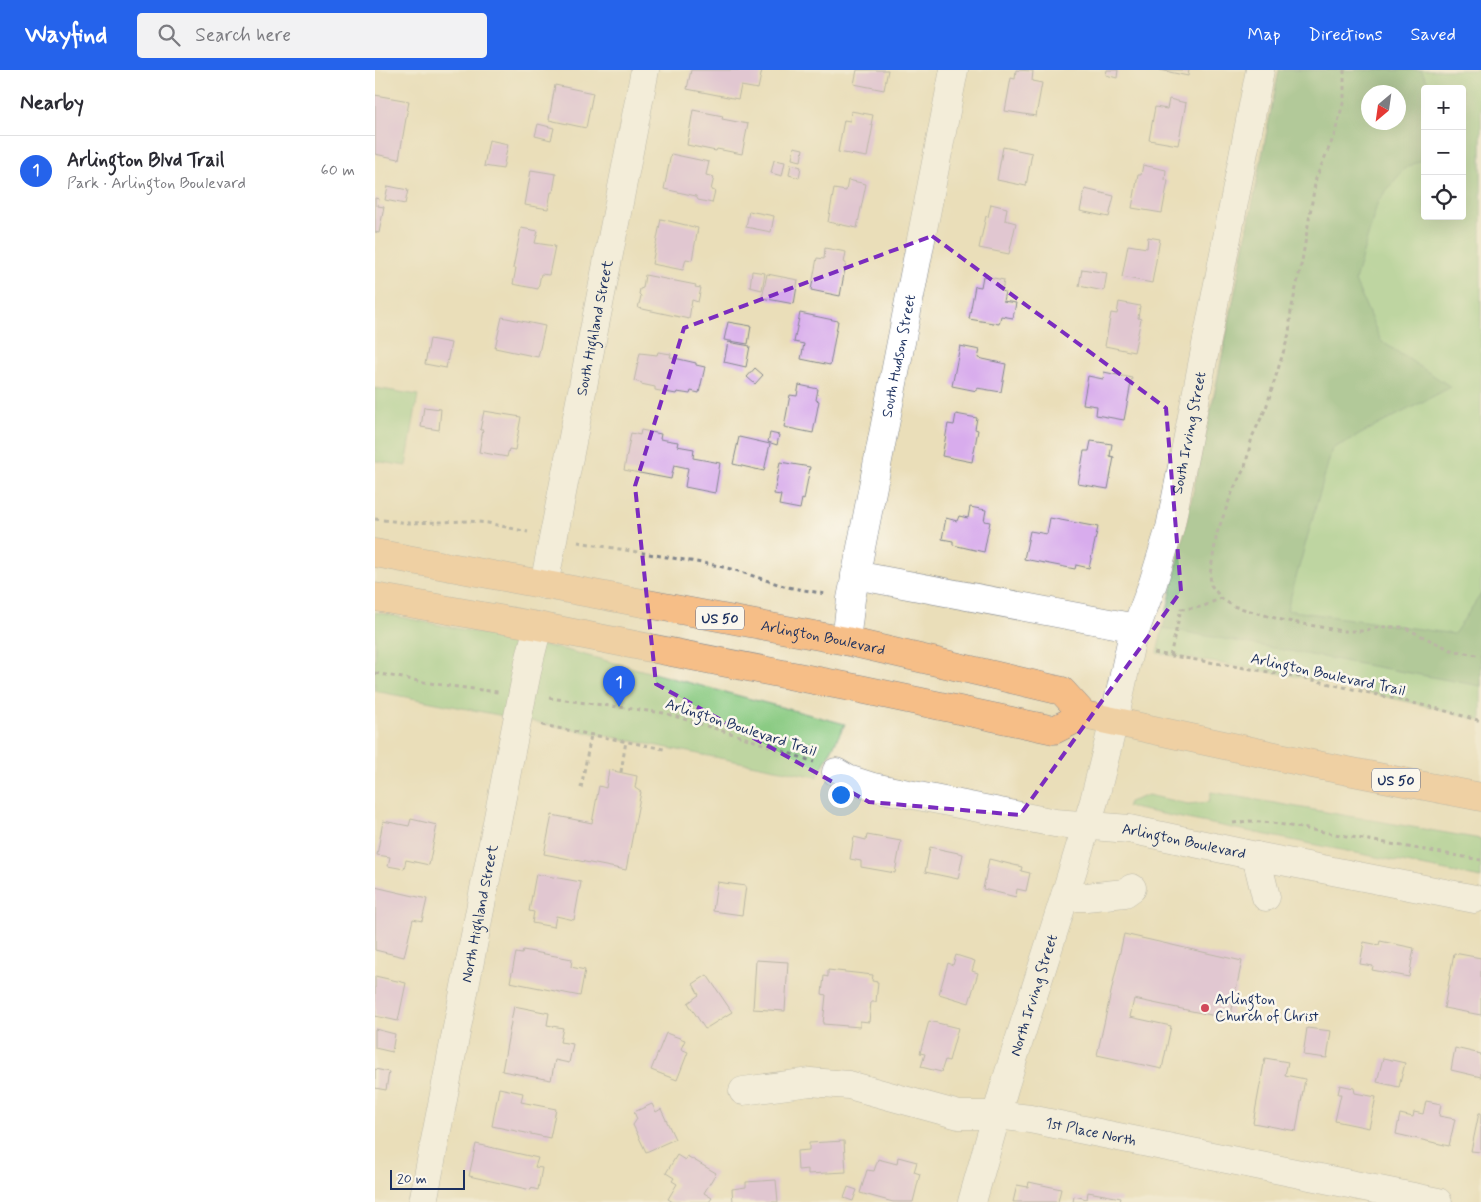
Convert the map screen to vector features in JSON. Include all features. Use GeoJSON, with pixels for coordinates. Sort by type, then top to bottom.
{"type":"FeatureCollection","features":[{"type":"Feature","properties":{"kind":"highway","name":"Arlington Boulevard"},"geometry":{"type":"LineString","coordinates":[[375,553],[846,641],[1063,691],[1084,715]]}},
{"type":"Feature","properties":{"kind":"highway"},"geometry":{"type":"LineString","coordinates":[[375,597],[538,626],[860,689],[1054,730],[1084,715],[1113,722]]}},
{"type":"Feature","properties":{"kind":"highway","name":"US 50"},"geometry":{"type":"LineString","coordinates":[[1113,722],[1161,730],[1311,764],[1481,797]]}},
{"type":"Feature","properties":{"kind":"street","name":"South Highland Street"},"geometry":{"type":"LineString","coordinates":[[544,585],[645,70]]}},
{"type":"Feature","properties":{"kind":"street","name":"South Hudson Street"},"geometry":{"type":"LineString","coordinates":[[846,641],[855,575],[955,70]]}},
{"type":"Feature","properties":{"kind":"street","name":"South Irving Street"},"geometry":{"type":"LineString","coordinates":[[1097,789],[1131,642],[1159,566],[1170,528],[1260,70]]}},
{"type":"Feature","properties":{"kind":"street"},"geometry":{"type":"LineString","coordinates":[[855,575],[1137,628]]}},
{"type":"Feature","properties":{"kind":"street","name":"North Highland Street"},"geometry":{"type":"LineString","coordinates":[[423,1202],[538,626]]}},
{"type":"Feature","properties":{"kind":"street","name":"Arlington Boulevard"},"geometry":{"type":"LineString","coordinates":[[836,772],[848,779],[873,787],[1055,823],[1129,829],[1475,899]]}},
{"type":"Feature","properties":{"kind":"street","name":"North Irving Street"},"geometry":{"type":"LineString","coordinates":[[972,1202],[1005,1085],[1097,789]]}},
{"type":"Feature","properties":{"kind":"street"},"geometry":{"type":"LineString","coordinates":[[1256,856],[1266,897]]}},
{"type":"Feature","properties":{"kind":"street"},"geometry":{"type":"LineString","coordinates":[[1065,897],[1125,893],[1132,888]]}},
{"type":"Feature","properties":{"kind":"street","name":"1st Place North"},"geometry":{"type":"LineString","coordinates":[[743,1091],[810,1082],[849,1085],[959,1115],[997,1115],[1041,1120],[1438,1202]]}},
{"type":"Feature","properties":{"kind":"path"},"geometry":{"type":"LineString","coordinates":[[1343,70],[1344,100],[1334,136],[1315,178],[1302,261],[1291,311],[1289,334],[1266,408],[1253,437],[1245,467],[1233,490],[1217,532],[1210,574],[1211,585],[1221,598],[1233,606],[1282,620],[1342,631],[1361,631],[1380,627],[1403,627],[1451,650],[1481,656]]}},
{"type":"Feature","properties":{"kind":"path"},"geometry":{"type":"LineString","coordinates":[[375,519],[409,523],[469,521],[531,532]]}},
{"type":"Feature","properties":{"kind":"path"},"geometry":{"type":"LineString","coordinates":[[574,541],[714,565],[787,586],[833,595]]}},
{"type":"Feature","properties":{"kind":"path","name":"Arlington Boulevard Trail"},"geometry":{"type":"LineString","coordinates":[[1221,598],[1202,607],[1181,609],[1170,656],[1300,677],[1481,720]]}},
{"type":"Feature","properties":{"kind":"path"},"geometry":{"type":"LineString","coordinates":[[375,673],[435,684],[495,691]]}},
{"type":"Feature","properties":{"kind":"path","name":"Arlington Boulevard Trail"},"geometry":{"type":"LineString","coordinates":[[548,698],[664,713],[743,737],[826,766],[836,772]]}},
{"type":"Feature","properties":{"kind":"path"},"geometry":{"type":"LineString","coordinates":[[533,723],[664,749]]}},
{"type":"Feature","properties":{"kind":"path"},"geometry":{"type":"LineString","coordinates":[[581,788],[591,734]]}},
{"type":"Feature","properties":{"kind":"path"},"geometry":{"type":"LineString","coordinates":[[621,772],[627,741]]}},
{"type":"Feature","properties":{"kind":"path"},"geometry":{"type":"LineString","coordinates":[[1218,848],[1223,828],[1238,822],[1261,822],[1481,860]]}},
{"type":"Feature","properties":{"kind":"highlighted area"},"geometry":{"type":"Polygon","coordinates":[[[932,236],[1166,408],[1181,591],[1020,815],[869,802],[656,684],[635,486],[684,328],[932,236]]]}},
{"type":"Feature","properties":{"kind":"green space"},"geometry":{"type":"Polygon","coordinates":[[[1279,70],[1481,70],[1481,721],[1435,708],[1300,677],[1157,653],[1206,435],[1279,70]]]}},
{"type":"Feature","properties":{"kind":"green space"},"geometry":{"type":"Polygon","coordinates":[[[1279,70],[1421,70],[1430,85],[1421,85],[1421,160],[1404,169],[1378,201],[1355,281],[1381,341],[1451,387],[1332,449],[1287,610],[1454,634],[1481,594],[1481,686],[1163,628],[1218,378],[1279,70]]]}},
{"type":"Feature","properties":{"kind":"green space"},"geometry":{"type":"Polygon","coordinates":[[[375,388],[418,395],[406,466],[375,461],[375,388]]]}},
{"type":"Feature","properties":{"kind":"green space"},"geometry":{"type":"Polygon","coordinates":[[[375,612],[566,650],[845,724],[817,777],[375,691],[375,612]]]}},
{"type":"Feature","properties":{"kind":"green space"},"geometry":{"type":"Polygon","coordinates":[[[1211,792],[1481,839],[1481,878],[1127,807],[1129,802],[1148,795],[1188,804],[1209,802],[1211,792]]]}},
{"type":"Feature","properties":{"kind":"building"},"geometry":{"type":"Polygon","coordinates":[[[691,70],[762,70],[758,89],[741,86],[738,99],[687,89],[691,70]]]}},
{"type":"Feature","properties":{"kind":"building"},"geometry":{"type":"Polygon","coordinates":[[[857,70],[888,70],[884,90],[854,84],[857,70]]]}},
{"type":"Feature","properties":{"kind":"building"},"geometry":{"type":"Polygon","coordinates":[[[1016,70],[1033,71],[1032,81],[1042,83],[1036,116],[1005,111],[1011,78],[1015,79],[1016,70]]]}},
{"type":"Feature","properties":{"kind":"building"},"geometry":{"type":"Polygon","coordinates":[[[1107,70],[1118,70],[1117,78],[1106,75],[1107,70]]]}},
{"type":"Feature","properties":{"kind":"building"},"geometry":{"type":"Polygon","coordinates":[[[1160,70],[1189,70],[1188,76],[1160,70]]]}},
{"type":"Feature","properties":{"kind":"building"},"geometry":{"type":"Polygon","coordinates":[[[555,85],[593,93],[586,128],[549,120],[555,85]]]}},
{"type":"Feature","properties":{"kind":"building"},"geometry":{"type":"Polygon","coordinates":[[[375,95],[409,101],[399,159],[375,154],[375,95]]]}},
{"type":"Feature","properties":{"kind":"building"},"geometry":{"type":"Polygon","coordinates":[[[1169,99],[1186,103],[1178,145],[1149,140],[1155,107],[1167,109],[1169,99]]]}},
{"type":"Feature","properties":{"kind":"building"},"geometry":{"type":"Polygon","coordinates":[[[693,110],[723,116],[722,119],[748,124],[742,154],[687,145],[693,110]]]}},
{"type":"Feature","properties":{"kind":"building"},"geometry":{"type":"Polygon","coordinates":[[[851,111],[873,115],[867,157],[838,152],[844,120],[850,121],[851,111]]]}},
{"type":"Feature","properties":{"kind":"building"},"geometry":{"type":"Polygon","coordinates":[[[538,124],[554,128],[551,140],[535,136],[538,124]]]}},
{"type":"Feature","properties":{"kind":"building"},"geometry":{"type":"Polygon","coordinates":[[[489,140],[508,144],[503,169],[484,166],[489,140]]]}},
{"type":"Feature","properties":{"kind":"building"},"geometry":{"type":"Polygon","coordinates":[[[794,147],[803,149],[801,161],[792,159],[794,147]]]}},
{"type":"Feature","properties":{"kind":"building"},"geometry":{"type":"Polygon","coordinates":[[[1003,147],[1032,153],[1026,186],[997,180],[1003,147]]]}},
{"type":"Feature","properties":{"kind":"building"},"geometry":{"type":"Polygon","coordinates":[[[671,154],[709,162],[706,175],[714,177],[711,190],[715,191],[712,203],[698,200],[696,196],[664,189],[671,154]]]}},
{"type":"Feature","properties":{"kind":"building"},"geometry":{"type":"Polygon","coordinates":[[[774,160],[785,162],[782,176],[771,173],[774,160]]]}},
{"type":"Feature","properties":{"kind":"building"},"geometry":{"type":"Polygon","coordinates":[[[791,164],[801,167],[799,178],[789,175],[791,164]]]}},
{"type":"Feature","properties":{"kind":"building"},"geometry":{"type":"Polygon","coordinates":[[[1143,165],[1166,170],[1165,180],[1168,181],[1162,213],[1132,208],[1138,175],[1141,175],[1143,165]]]}},
{"type":"Feature","properties":{"kind":"building"},"geometry":{"type":"Polygon","coordinates":[[[531,170],[556,174],[548,209],[525,205],[531,170]]]}},
{"type":"Feature","properties":{"kind":"building"},"geometry":{"type":"Polygon","coordinates":[[[848,180],[866,184],[857,228],[828,222],[834,189],[846,191],[848,180]]]}},
{"type":"Feature","properties":{"kind":"building"},"geometry":{"type":"Polygon","coordinates":[[[388,186],[408,190],[405,204],[385,200],[388,186]]]}},
{"type":"Feature","properties":{"kind":"building"},"geometry":{"type":"Polygon","coordinates":[[[1085,189],[1114,196],[1109,217],[1080,211],[1085,189]]]}},
{"type":"Feature","properties":{"kind":"building"},"geometry":{"type":"Polygon","coordinates":[[[375,198],[379,199],[378,206],[384,207],[379,233],[375,232],[375,198]]]}},
{"type":"Feature","properties":{"kind":"building"},"geometry":{"type":"Polygon","coordinates":[[[991,204],[1007,208],[1005,220],[1016,223],[1009,254],[979,248],[986,216],[988,217],[991,204]]]}},
{"type":"Feature","properties":{"kind":"building"},"geometry":{"type":"Polygon","coordinates":[[[749,211],[774,216],[771,232],[746,227],[749,211]]]}},
{"type":"Feature","properties":{"kind":"building"},"geometry":{"type":"Polygon","coordinates":[[[661,219],[698,228],[692,260],[686,259],[683,270],[652,264],[661,219]]]}},
{"type":"Feature","properties":{"kind":"building"},"geometry":{"type":"Polygon","coordinates":[[[521,228],[538,231],[535,243],[555,246],[549,275],[541,274],[538,289],[513,284],[516,268],[513,268],[521,228]]]}},
{"type":"Feature","properties":{"kind":"building"},"geometry":{"type":"Polygon","coordinates":[[[1148,237],[1160,239],[1152,283],[1122,277],[1128,245],[1147,248],[1148,237]]]}},
{"type":"Feature","properties":{"kind":"building"},"geometry":{"type":"Polygon","coordinates":[[[825,248],[846,252],[840,296],[811,290],[817,258],[824,259],[825,248]]]}},
{"type":"Feature","properties":{"kind":"building"},"geometry":{"type":"Polygon","coordinates":[[[1082,269],[1107,273],[1104,291],[1079,286],[1082,269]]]}},
{"type":"Feature","properties":{"kind":"building"},"geometry":{"type":"Polygon","coordinates":[[[752,271],[765,273],[762,290],[750,287],[752,271]]]}},
{"type":"Feature","properties":{"kind":"building"},"geometry":{"type":"Polygon","coordinates":[[[767,274],[798,280],[794,304],[762,298],[767,274]]]}},
{"type":"Feature","properties":{"kind":"building"},"geometry":{"type":"Polygon","coordinates":[[[645,275],[696,285],[695,287],[701,288],[698,302],[692,300],[689,319],[638,308],[641,296],[639,294],[640,289],[643,288],[645,275]]]}},
{"type":"Feature","properties":{"kind":"building"},"geometry":{"type":"Polygon","coordinates":[[[983,276],[1004,280],[1002,291],[1005,292],[1003,301],[1016,303],[1013,318],[1001,316],[999,324],[969,319],[975,286],[981,287],[983,276]]]}},
{"type":"Feature","properties":{"kind":"building"},"geometry":{"type":"Polygon","coordinates":[[[1119,302],[1140,306],[1138,318],[1141,319],[1134,352],[1105,346],[1111,313],[1117,314],[1119,302]]]}},
{"type":"Feature","properties":{"kind":"building"},"geometry":{"type":"Polygon","coordinates":[[[800,313],[838,321],[830,365],[801,359],[804,344],[794,342],[800,313]]]}},
{"type":"Feature","properties":{"kind":"building"},"geometry":{"type":"Polygon","coordinates":[[[502,317],[545,326],[538,357],[495,348],[502,317]]]}},
{"type":"Feature","properties":{"kind":"building"},"geometry":{"type":"Polygon","coordinates":[[[728,322],[751,326],[748,344],[724,340],[728,322]]]}},
{"type":"Feature","properties":{"kind":"building"},"geometry":{"type":"Polygon","coordinates":[[[430,339],[451,343],[446,368],[425,364],[430,339]]]}},
{"type":"Feature","properties":{"kind":"building"},"geometry":{"type":"Polygon","coordinates":[[[728,342],[750,346],[746,367],[724,362],[728,342]]]}},
{"type":"Feature","properties":{"kind":"building"},"geometry":{"type":"Polygon","coordinates":[[[960,346],[980,350],[978,358],[1006,364],[1001,392],[977,388],[977,391],[952,386],[960,346]]]}},
{"type":"Feature","properties":{"kind":"building"},"geometry":{"type":"Polygon","coordinates":[[[658,352],[671,354],[670,357],[705,367],[699,393],[691,391],[690,394],[677,392],[676,394],[655,390],[655,387],[634,381],[640,353],[657,355],[658,352]]]}},
{"type":"Feature","properties":{"kind":"building"},"geometry":{"type":"Polygon","coordinates":[[[755,368],[763,375],[755,384],[747,377],[755,368]]]}},
{"type":"Feature","properties":{"kind":"building"},"geometry":{"type":"Polygon","coordinates":[[[1104,372],[1132,378],[1124,420],[1096,415],[1097,406],[1083,404],[1088,376],[1103,379],[1104,372]]]}},
{"type":"Feature","properties":{"kind":"building"},"geometry":{"type":"Polygon","coordinates":[[[799,385],[818,389],[816,400],[819,401],[813,433],[784,427],[790,395],[797,396],[799,385]]]}},
{"type":"Feature","properties":{"kind":"building"},"geometry":{"type":"Polygon","coordinates":[[[424,407],[441,409],[439,430],[421,427],[424,407]]]}},
{"type":"Feature","properties":{"kind":"building"},"geometry":{"type":"Polygon","coordinates":[[[484,411],[521,417],[515,450],[509,449],[507,457],[479,452],[483,430],[480,430],[484,411]]]}},
{"type":"Feature","properties":{"kind":"building"},"geometry":{"type":"Polygon","coordinates":[[[956,414],[977,418],[975,429],[978,430],[972,462],[942,456],[948,424],[954,425],[956,414]]]}},
{"type":"Feature","properties":{"kind":"building"},"geometry":{"type":"Polygon","coordinates":[[[641,430],[661,434],[660,439],[678,442],[677,446],[694,449],[693,458],[720,463],[715,493],[685,487],[688,468],[674,465],[671,479],[624,470],[631,433],[640,435],[641,430]]]}},
{"type":"Feature","properties":{"kind":"building"},"geometry":{"type":"Polygon","coordinates":[[[770,433],[779,435],[777,445],[768,442],[770,433]]]}},
{"type":"Feature","properties":{"kind":"building"},"geometry":{"type":"Polygon","coordinates":[[[739,437],[770,444],[764,471],[733,464],[739,437]]]}},
{"type":"Feature","properties":{"kind":"building"},"geometry":{"type":"Polygon","coordinates":[[[1091,441],[1112,444],[1110,456],[1114,457],[1108,489],[1078,484],[1084,451],[1089,451],[1091,441]]]}},
{"type":"Feature","properties":{"kind":"building"},"geometry":{"type":"Polygon","coordinates":[[[780,462],[810,467],[804,500],[802,499],[800,509],[779,505],[781,495],[774,494],[780,462]]]}},
{"type":"Feature","properties":{"kind":"building"},"geometry":{"type":"Polygon","coordinates":[[[970,507],[986,510],[984,521],[990,522],[984,552],[953,545],[953,541],[942,539],[946,518],[957,521],[959,516],[968,518],[970,507]]]}},
{"type":"Feature","properties":{"kind":"building"},"geometry":{"type":"Polygon","coordinates":[[[1050,518],[1098,527],[1089,568],[1076,565],[1075,569],[1024,559],[1030,531],[1047,534],[1050,518]]]}},
{"type":"Feature","properties":{"kind":"building"},"geometry":{"type":"Polygon","coordinates":[[[609,770],[637,776],[635,788],[641,792],[626,870],[544,854],[552,815],[592,823],[599,786],[606,788],[609,770]]]}},
{"type":"Feature","properties":{"kind":"building"},"geometry":{"type":"Polygon","coordinates":[[[411,819],[437,825],[429,865],[406,860],[404,869],[388,866],[390,857],[377,855],[383,821],[409,826],[411,819]]]}},
{"type":"Feature","properties":{"kind":"building"},"geometry":{"type":"Polygon","coordinates":[[[867,835],[901,841],[895,873],[861,867],[861,861],[850,859],[854,837],[866,840],[867,835]]]}},
{"type":"Feature","properties":{"kind":"building"},"geometry":{"type":"Polygon","coordinates":[[[930,847],[963,854],[958,879],[925,872],[930,847]]]}},
{"type":"Feature","properties":{"kind":"building"},"geometry":{"type":"Polygon","coordinates":[[[989,859],[1022,867],[1021,871],[1030,873],[1026,891],[1017,889],[1016,897],[983,889],[989,859]]]}},
{"type":"Feature","properties":{"kind":"building"},"geometry":{"type":"Polygon","coordinates":[[[536,874],[581,882],[574,920],[556,916],[554,927],[532,923],[534,912],[529,911],[536,874]]]}},
{"type":"Feature","properties":{"kind":"building"},"geometry":{"type":"Polygon","coordinates":[[[717,882],[746,886],[742,915],[713,911],[717,882]]]}},
{"type":"Feature","properties":{"kind":"building"},"geometry":{"type":"Polygon","coordinates":[[[375,887],[427,899],[422,921],[413,919],[404,957],[375,950],[375,887]]]}},
{"type":"Feature","properties":{"kind":"building","name":"Arlington Church of Christ"},"geometry":{"type":"Polygon","coordinates":[[[1124,934],[1242,961],[1230,1019],[1134,999],[1130,1017],[1171,1026],[1162,1069],[1097,1055],[1124,934]]]}},
{"type":"Feature","properties":{"kind":"building"},"geometry":{"type":"Polygon","coordinates":[[[1380,941],[1414,948],[1409,977],[1372,970],[1373,966],[1360,964],[1364,942],[1379,945],[1380,941]]]}},
{"type":"Feature","properties":{"kind":"building"},"geometry":{"type":"Polygon","coordinates":[[[523,950],[572,959],[571,967],[585,970],[580,996],[510,982],[516,953],[522,954],[523,950]]]}},
{"type":"Feature","properties":{"kind":"building"},"geometry":{"type":"Polygon","coordinates":[[[1454,953],[1481,958],[1481,1015],[1444,1008],[1454,953]]]}},
{"type":"Feature","properties":{"kind":"building"},"geometry":{"type":"Polygon","coordinates":[[[956,955],[975,961],[972,971],[978,973],[969,1003],[939,994],[948,963],[953,965],[956,955]]]}},
{"type":"Feature","properties":{"kind":"building"},"geometry":{"type":"Polygon","coordinates":[[[756,960],[788,962],[785,1011],[753,1009],[756,960]]]}},
{"type":"Feature","properties":{"kind":"building"},"geometry":{"type":"Polygon","coordinates":[[[828,970],[873,975],[872,981],[878,982],[876,1002],[871,1002],[869,1022],[860,1021],[860,1027],[823,1024],[826,995],[822,994],[824,976],[828,977],[828,970]]]}},
{"type":"Feature","properties":{"kind":"building"},"geometry":{"type":"Polygon","coordinates":[[[707,975],[732,1012],[705,1029],[688,1003],[699,995],[693,984],[707,975]]]}},
{"type":"Feature","properties":{"kind":"building"},"geometry":{"type":"Polygon","coordinates":[[[375,976],[406,983],[398,1021],[375,1016],[375,976]]]}},
{"type":"Feature","properties":{"kind":"building"},"geometry":{"type":"Polygon","coordinates":[[[514,1006],[549,1013],[547,1025],[563,1028],[560,1042],[573,1044],[569,1063],[555,1060],[551,1080],[502,1071],[514,1006]]]}},
{"type":"Feature","properties":{"kind":"building"},"geometry":{"type":"Polygon","coordinates":[[[929,1021],[958,1028],[949,1061],[945,1060],[941,1072],[921,1067],[925,1054],[920,1053],[929,1021]]]}},
{"type":"Feature","properties":{"kind":"building"},"geometry":{"type":"Polygon","coordinates":[[[1307,1028],[1331,1031],[1327,1058],[1303,1055],[1307,1028]]]}},
{"type":"Feature","properties":{"kind":"building"},"geometry":{"type":"Polygon","coordinates":[[[375,1029],[395,1034],[392,1052],[375,1048],[375,1029]]]}},
{"type":"Feature","properties":{"kind":"building"},"geometry":{"type":"Polygon","coordinates":[[[666,1033],[685,1040],[681,1049],[688,1052],[677,1080],[651,1070],[666,1033]]]}},
{"type":"Feature","properties":{"kind":"building"},"geometry":{"type":"Polygon","coordinates":[[[1455,1048],[1481,1054],[1481,1077],[1451,1070],[1455,1048]]]}},
{"type":"Feature","properties":{"kind":"building"},"geometry":{"type":"Polygon","coordinates":[[[1265,1058],[1288,1062],[1285,1075],[1305,1079],[1296,1131],[1253,1123],[1265,1058]]]}},
{"type":"Feature","properties":{"kind":"building"},"geometry":{"type":"Polygon","coordinates":[[[1383,1058],[1405,1063],[1399,1087],[1377,1082],[1383,1058]]]}},
{"type":"Feature","properties":{"kind":"building"},"geometry":{"type":"Polygon","coordinates":[[[375,1069],[389,1072],[386,1090],[375,1088],[375,1069]]]}},
{"type":"Feature","properties":{"kind":"building"},"geometry":{"type":"Polygon","coordinates":[[[1340,1085],[1354,1088],[1355,1093],[1376,1097],[1369,1128],[1335,1121],[1341,1094],[1338,1094],[1340,1085]]]}},
{"type":"Feature","properties":{"kind":"building"},"geometry":{"type":"Polygon","coordinates":[[[499,1088],[523,1093],[521,1102],[556,1109],[550,1138],[492,1126],[499,1088]]]}},
{"type":"Feature","properties":{"kind":"building"},"geometry":{"type":"Polygon","coordinates":[[[1426,1101],[1441,1104],[1439,1116],[1455,1119],[1449,1146],[1396,1134],[1400,1114],[1413,1117],[1414,1112],[1423,1114],[1426,1101]]]}},
{"type":"Feature","properties":{"kind":"building"},"geometry":{"type":"Polygon","coordinates":[[[652,1104],[656,1112],[661,1109],[675,1139],[646,1152],[633,1125],[637,1119],[634,1112],[652,1104]]]}},
{"type":"Feature","properties":{"kind":"building"},"geometry":{"type":"Polygon","coordinates":[[[1479,1113],[1481,1113],[1481,1152],[1471,1151],[1479,1113]]]}},
{"type":"Feature","properties":{"kind":"building"},"geometry":{"type":"Polygon","coordinates":[[[844,1141],[846,1172],[808,1174],[808,1169],[798,1170],[797,1151],[809,1150],[809,1143],[844,1141]]]}},
{"type":"Feature","properties":{"kind":"building"},"geometry":{"type":"Polygon","coordinates":[[[476,1144],[538,1158],[535,1167],[542,1168],[538,1190],[469,1176],[476,1144]]]}},
{"type":"Feature","properties":{"kind":"building"},"geometry":{"type":"Polygon","coordinates":[[[677,1155],[685,1160],[687,1156],[716,1173],[704,1193],[712,1198],[709,1202],[673,1202],[668,1199],[677,1184],[672,1181],[674,1178],[666,1173],[677,1155]]]}},
{"type":"Feature","properties":{"kind":"building"},"geometry":{"type":"Polygon","coordinates":[[[898,1157],[917,1162],[914,1172],[920,1174],[913,1202],[893,1202],[860,1193],[867,1170],[874,1171],[878,1159],[897,1164],[898,1157]]]}},
{"type":"Feature","properties":{"kind":"building"},"geometry":{"type":"Polygon","coordinates":[[[776,1180],[778,1202],[733,1202],[732,1189],[746,1187],[746,1182],[776,1180]]]}},
{"type":"Feature","properties":{"kind":"building"},"geometry":{"type":"Polygon","coordinates":[[[1029,1182],[1061,1189],[1058,1202],[1013,1202],[1017,1185],[1028,1187],[1029,1182]]]}},
{"type":"Feature","properties":{"kind":"building"},"geometry":{"type":"Polygon","coordinates":[[[848,1187],[857,1190],[853,1201],[844,1198],[848,1187]]]}},
{"type":"Feature","properties":{"kind":"building"},"geometry":{"type":"Polygon","coordinates":[[[1088,1192],[1121,1198],[1120,1202],[1073,1202],[1074,1196],[1087,1199],[1088,1192]]]}},
{"type":"Feature","properties":{"kind":"place","name":"Arlington Blvd Trail"},"geometry":{"type":"Point","coordinates":[619,707]}},
{"type":"Feature","properties":{"kind":"place","name":"Arlington Church of Christ"},"geometry":{"type":"Point","coordinates":[1205,1008]}}]}
